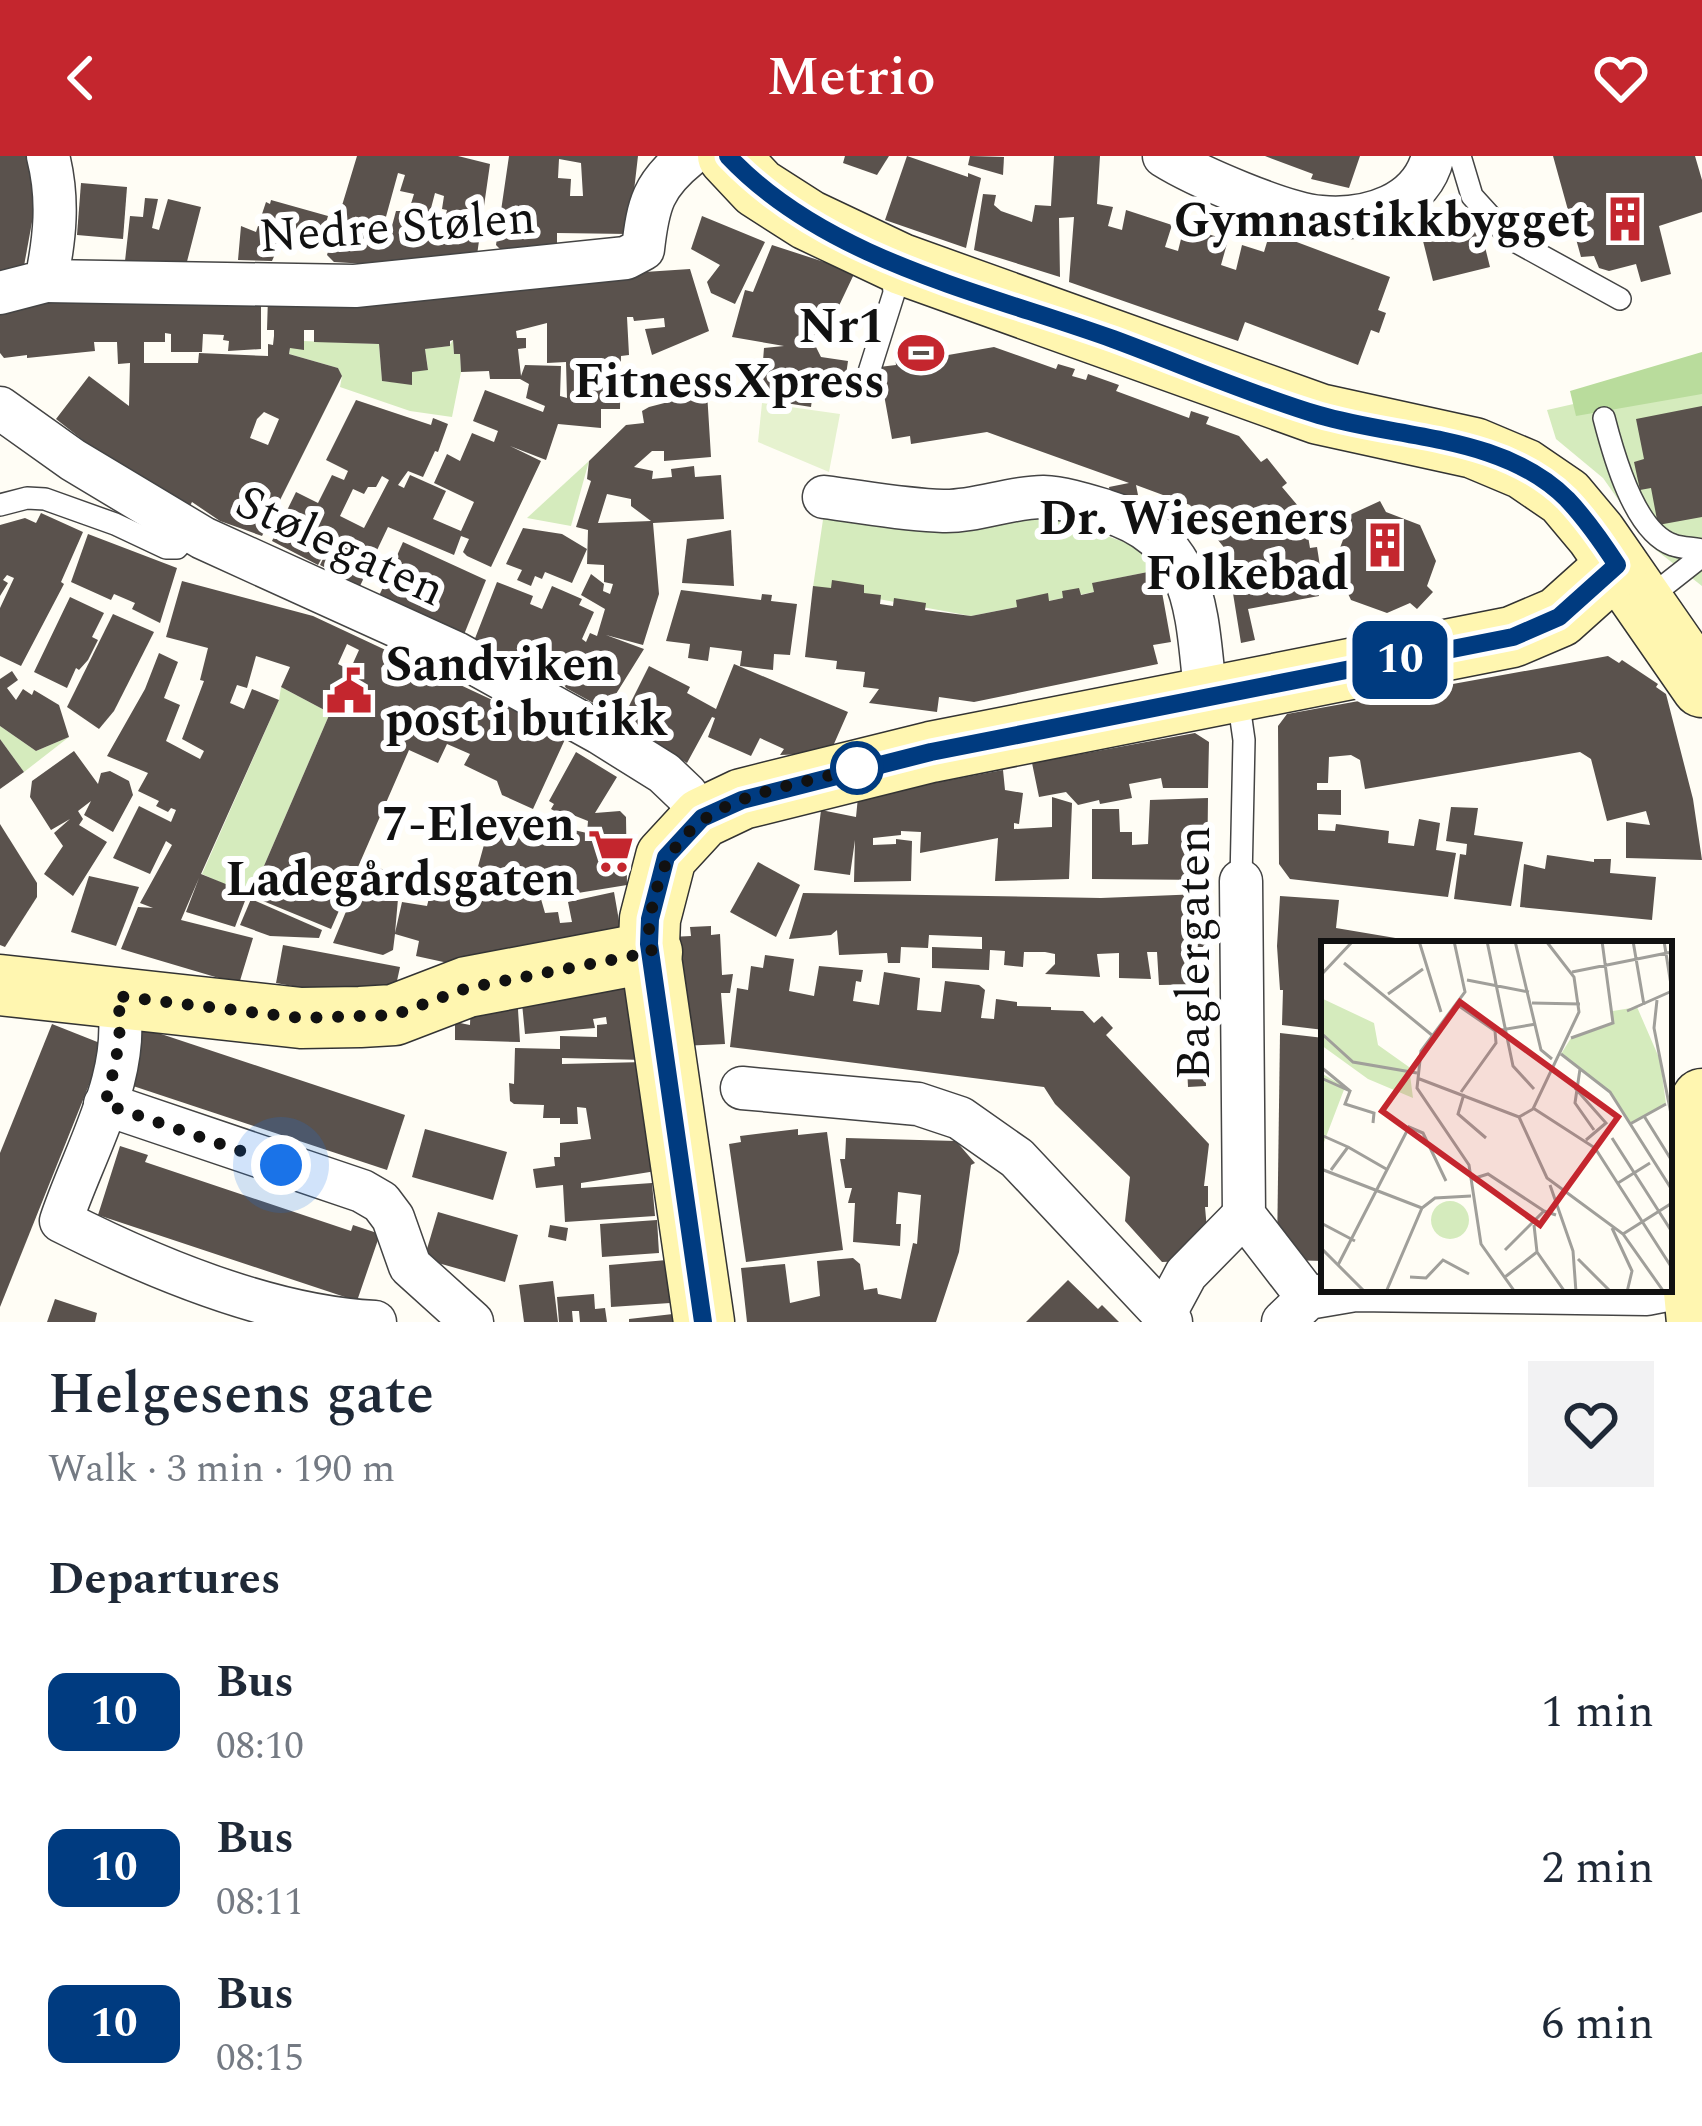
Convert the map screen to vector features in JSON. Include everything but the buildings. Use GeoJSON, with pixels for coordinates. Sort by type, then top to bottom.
{"type":"FeatureCollection","features":[{"type":"Feature","properties":{"kind":"street"},"geometry":{"type":"LineString","coordinates":[[46,281],[56,207],[48,156]]}},
{"type":"Feature","properties":{"kind":"street","name":"Nedre Stølen"},"geometry":{"type":"LineString","coordinates":[[0,292],[46,281],[355,286],[626,258],[643,249],[657,186],[689,156]]}},
{"type":"Feature","properties":{"kind":"street"},"geometry":{"type":"LineString","coordinates":[[728,156],[758,188],[808,220],[892,260],[1318,415],[1474,448],[1524,469],[1565,497],[1702,688]]}},
{"type":"Feature","properties":{"kind":"street"},"geometry":{"type":"LineString","coordinates":[[1164,156],[1274,204],[1324,218],[1380,211],[1407,199],[1428,178],[1433,156]]}},
{"type":"Feature","properties":{"kind":"street"},"geometry":{"type":"LineString","coordinates":[[0,408],[73,460],[192,531]]}},
{"type":"Feature","properties":{"kind":"street"},"geometry":{"type":"LineString","coordinates":[[824,497],[947,512],[1048,497],[1105,511],[1144,527],[1166,544],[1190,587],[1200,637],[1221,695]]}},
{"type":"Feature","properties":{"kind":"street","name":"Stølegaten"},"geometry":{"type":"LineString","coordinates":[[192,531],[456,652],[524,689],[664,773],[702,818]]}},
{"type":"Feature","properties":{"kind":"street"},"geometry":{"type":"LineString","coordinates":[[704,1322],[650,919],[666,857],[702,818],[742,800],[852,770],[1513,637],[1631,583]]}},
{"type":"Feature","properties":{"kind":"street","name":"Baglergaten"},"geometry":{"type":"LineString","coordinates":[[1241,881],[1244,1215]]}},
{"type":"Feature","properties":{"kind":"street"},"geometry":{"type":"LineString","coordinates":[[0,985],[301,1018],[394,1015],[467,988],[652,952]]}},
{"type":"Feature","properties":{"kind":"street"},"geometry":{"type":"LineString","coordinates":[[117,996],[117,1055],[105,1104],[61,1221],[142,1258],[293,1311],[375,1322]]}},
{"type":"Feature","properties":{"kind":"street"},"geometry":{"type":"LineString","coordinates":[[742,1088],[918,1104],[960,1118],[1017,1158],[1167,1319],[1186,1274],[1244,1215],[1295,1310],[1349,1292]]}},
{"type":"Feature","properties":{"kind":"street"},"geometry":{"type":"LineString","coordinates":[[1501,1292],[1647,1294],[1695,1304],[1690,1250],[1702,1099]]}},
{"type":"Feature","properties":{"kind":"street"},"geometry":{"type":"LineString","coordinates":[[105,1104],[362,1190],[393,1218],[410,1266],[462,1314]]}},
{"type":"Feature","properties":{"kind":"street"},"geometry":{"type":"LineString","coordinates":[[389,1322],[462,1314]]}},
{"type":"Feature","properties":{"kind":"lane"},"geometry":{"type":"LineString","coordinates":[[1460,156],[1472,196],[1511,239],[1620,299]]}},
{"type":"Feature","properties":{"kind":"lane"},"geometry":{"type":"LineString","coordinates":[[869,372],[894,293],[892,260]]}},
{"type":"Feature","properties":{"kind":"lane"},"geometry":{"type":"LineString","coordinates":[[1604,418],[1620,478],[1646,520],[1667,544],[1702,553]]}},
{"type":"Feature","properties":{"kind":"lane","name":"Stølegaten"},"geometry":{"type":"LineString","coordinates":[[0,506],[27,498],[46,500],[166,548],[177,548],[192,531]]}},
{"type":"Feature","properties":{"kind":"lane"},"geometry":{"type":"LineString","coordinates":[[1631,583],[1702,553]]}},
{"type":"Feature","properties":{"kind":"lane","name":"Baglergaten"},"geometry":{"type":"LineString","coordinates":[[1221,695],[1244,740],[1241,881]]}},
{"type":"Feature","properties":{"kind":"green space"},"geometry":{"type":"Polygon","coordinates":[[[453,340],[461,372],[452,417],[410,411],[340,387],[338,368],[289,354],[290,348],[304,341],[379,344],[382,381],[411,384],[412,372],[428,369],[425,349],[449,346],[453,340]]]}},
{"type":"Feature","properties":{"kind":"green space"},"geometry":{"type":"Polygon","coordinates":[[[1702,352],[1702,394],[1576,416],[1570,391],[1702,352]]]}},
{"type":"Feature","properties":{"kind":"green space"},"geometry":{"type":"Polygon","coordinates":[[[1702,375],[1702,586],[1651,546],[1603,478],[1556,439],[1547,410],[1702,375]]]}},
{"type":"Feature","properties":{"kind":"green space"},"geometry":{"type":"Polygon","coordinates":[[[762,403],[840,414],[829,472],[758,442],[762,403]]]}},
{"type":"Feature","properties":{"kind":"green space"},"geometry":{"type":"Polygon","coordinates":[[[589,461],[571,526],[527,518],[589,461]]]}},
{"type":"Feature","properties":{"kind":"green space"},"geometry":{"type":"Polygon","coordinates":[[[824,513],[1042,513],[1152,552],[1158,570],[1093,583],[1094,592],[971,616],[813,587],[824,513]]]}},
{"type":"Feature","properties":{"kind":"green space"},"geometry":{"type":"Polygon","coordinates":[[[281,687],[330,713],[251,896],[202,874],[281,687]]]}},
{"type":"Feature","properties":{"kind":"green space"},"geometry":{"type":"Polygon","coordinates":[[[0,726],[36,751],[69,737],[24,772],[0,739],[0,726]]]}},
{"type":"Feature","properties":{"kind":"bus line","name":"10"},"geometry":{"type":"LineString","coordinates":[[703,1322],[649,944],[650,919],[666,857],[702,818],[742,800],[931,752],[1513,637],[1559,617],[1617,565],[1565,497],[1524,469],[1474,448],[1318,415],[902,264],[808,220],[758,188],[728,156]]}},
{"type":"Feature","properties":{"kind":"place","name":"Gymnastikkbygget"},"geometry":{"type":"Point","coordinates":[1625,219]}},
{"type":"Feature","properties":{"kind":"place","name":"Nr1 FitnessXpress"},"geometry":{"type":"Point","coordinates":[921,353]}},
{"type":"Feature","properties":{"kind":"place","name":"Dr. Wieseners Folkebad"},"geometry":{"type":"Point","coordinates":[1385,545]}},
{"type":"Feature","properties":{"kind":"place","name":"Sandviken post i butikk"},"geometry":{"type":"Point","coordinates":[349,691]}},
{"type":"Feature","properties":{"kind":"place","name":"7-Eleven Ladegårdsgaten"},"geometry":{"type":"Point","coordinates":[611,851]}},
{"type":"Feature","properties":{"kind":"route"},"geometry":{"type":"LineString","coordinates":[[281,1165],[105,1104],[117,1055],[117,996],[301,1018],[394,1015],[467,988],[652,952],[650,919],[666,857],[702,818],[742,800],[857,768]]}}]}
